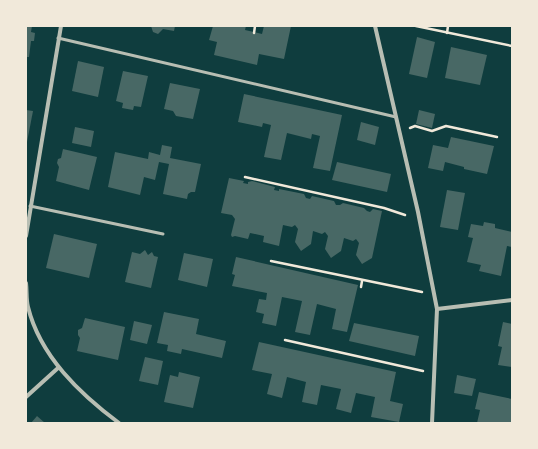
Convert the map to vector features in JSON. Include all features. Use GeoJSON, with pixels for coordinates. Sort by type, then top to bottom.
{"type":"FeatureCollection","features":[{"type":"Feature","properties":{"kind":"street"},"geometry":{"type":"LineString","coordinates":[[26,236],[61,26]]}},
{"type":"Feature","properties":{"kind":"street"},"geometry":{"type":"LineString","coordinates":[[375,26],[419,219],[437,309],[432,423]]}},
{"type":"Feature","properties":{"kind":"street"},"geometry":{"type":"LineString","coordinates":[[26,283],[28,307],[35,327],[58,368],[94,404],[119,423]]}},
{"type":"Feature","properties":{"kind":"street"},"geometry":{"type":"LineString","coordinates":[[437,309],[512,300]]}},
{"type":"Feature","properties":{"kind":"street"},"geometry":{"type":"LineString","coordinates":[[26,398],[58,368]]}},
{"type":"Feature","properties":{"kind":"lane"},"geometry":{"type":"LineString","coordinates":[[58,38],[396,117]]}},
{"type":"Feature","properties":{"kind":"lane"},"geometry":{"type":"LineString","coordinates":[[30,206],[163,234]]}},
{"type":"Feature","properties":{"kind":"path"},"geometry":{"type":"LineString","coordinates":[[254,33],[255,26]]}},
{"type":"Feature","properties":{"kind":"path"},"geometry":{"type":"LineString","coordinates":[[416,26],[512,46]]}},
{"type":"Feature","properties":{"kind":"path"},"geometry":{"type":"LineString","coordinates":[[447,33],[448,26]]}},
{"type":"Feature","properties":{"kind":"path"},"geometry":{"type":"LineString","coordinates":[[399,130],[415,126],[432,131],[446,126],[497,137]]}},
{"type":"Feature","properties":{"kind":"path"},"geometry":{"type":"LineString","coordinates":[[245,177],[384,208],[419,219]]}},
{"type":"Feature","properties":{"kind":"path"},"geometry":{"type":"LineString","coordinates":[[271,261],[434,295]]}},
{"type":"Feature","properties":{"kind":"path"},"geometry":{"type":"LineString","coordinates":[[361,287],[362,281]]}},
{"type":"Feature","properties":{"kind":"path"},"geometry":{"type":"LineString","coordinates":[[285,340],[434,374]]}},
{"type":"Feature","properties":{"kind":"building"},"geometry":{"type":"Polygon","coordinates":[[[26,26],[32,26],[31,32],[35,33],[34,41],[31,41],[29,57],[26,57],[26,26]]]}},
{"type":"Feature","properties":{"kind":"building"},"geometry":{"type":"Polygon","coordinates":[[[151,26],[175,26],[174,31],[163,29],[158,34],[153,32],[151,26]]]}},
{"type":"Feature","properties":{"kind":"building"},"geometry":{"type":"Polygon","coordinates":[[[213,26],[246,26],[245,30],[262,34],[264,26],[291,26],[284,59],[259,54],[257,65],[214,55],[217,42],[209,40],[213,26]]]}},
{"type":"Feature","properties":{"kind":"building"},"geometry":{"type":"Polygon","coordinates":[[[417,37],[435,42],[427,78],[409,74],[417,37]]]}},
{"type":"Feature","properties":{"kind":"building"},"geometry":{"type":"Polygon","coordinates":[[[451,47],[487,55],[480,85],[445,78],[451,47]]]}},
{"type":"Feature","properties":{"kind":"building"},"geometry":{"type":"Polygon","coordinates":[[[78,61],[104,67],[98,97],[72,91],[78,61]]]}},
{"type":"Feature","properties":{"kind":"building"},"geometry":{"type":"Polygon","coordinates":[[[123,71],[148,76],[141,107],[134,106],[133,110],[122,108],[123,103],[116,101],[123,71]]]}},
{"type":"Feature","properties":{"kind":"building"},"geometry":{"type":"Polygon","coordinates":[[[170,83],[200,89],[193,119],[176,116],[173,111],[164,109],[170,83]]]}},
{"type":"Feature","properties":{"kind":"building"},"geometry":{"type":"Polygon","coordinates":[[[244,94],[342,115],[330,171],[313,168],[320,136],[312,134],[311,139],[287,133],[281,160],[264,157],[271,125],[263,123],[262,127],[238,122],[244,94]]]}},
{"type":"Feature","properties":{"kind":"building"},"geometry":{"type":"Polygon","coordinates":[[[26,110],[33,111],[27,142],[26,142],[26,110]]]}},
{"type":"Feature","properties":{"kind":"building"},"geometry":{"type":"Polygon","coordinates":[[[419,110],[435,114],[432,128],[416,124],[419,110]]]}},
{"type":"Feature","properties":{"kind":"building"},"geometry":{"type":"Polygon","coordinates":[[[361,122],[379,127],[375,145],[357,140],[361,122]]]}},
{"type":"Feature","properties":{"kind":"building"},"geometry":{"type":"Polygon","coordinates":[[[75,127],[94,131],[91,147],[72,143],[75,127]]]}},
{"type":"Feature","properties":{"kind":"building"},"geometry":{"type":"Polygon","coordinates":[[[451,137],[494,146],[487,174],[464,169],[464,167],[445,162],[443,171],[428,168],[433,145],[448,148],[451,137]]]}},
{"type":"Feature","properties":{"kind":"building"},"geometry":{"type":"Polygon","coordinates":[[[162,145],[172,147],[170,158],[201,164],[195,192],[188,194],[187,199],[163,194],[169,164],[159,162],[155,180],[144,177],[140,195],[108,187],[115,152],[148,159],[149,152],[160,155],[162,145]]]}},
{"type":"Feature","properties":{"kind":"building"},"geometry":{"type":"Polygon","coordinates":[[[63,149],[97,157],[89,190],[56,181],[59,167],[57,163],[58,159],[61,158],[63,149]]]}},
{"type":"Feature","properties":{"kind":"building"},"geometry":{"type":"Polygon","coordinates":[[[337,162],[391,174],[387,192],[332,180],[337,162]]]}},
{"type":"Feature","properties":{"kind":"building"},"geometry":{"type":"Polygon","coordinates":[[[229,178],[244,181],[243,183],[248,184],[248,182],[252,181],[275,187],[274,190],[279,191],[279,189],[304,194],[306,198],[310,199],[312,196],[334,201],[336,205],[343,203],[364,208],[370,212],[373,209],[382,211],[372,258],[362,264],[356,255],[359,243],[356,239],[353,241],[344,238],[341,251],[331,258],[325,249],[328,236],[325,232],[322,234],[313,231],[311,244],[301,251],[295,242],[298,229],[295,225],[292,227],[283,225],[279,246],[263,242],[264,236],[250,233],[248,239],[235,236],[232,237],[231,235],[235,219],[232,215],[221,213],[229,178]]]}},
{"type":"Feature","properties":{"kind":"building"},"geometry":{"type":"Polygon","coordinates":[[[447,190],[465,193],[458,230],[440,227],[447,190]]]}},
{"type":"Feature","properties":{"kind":"building"},"geometry":{"type":"Polygon","coordinates":[[[484,222],[495,224],[495,228],[512,232],[512,247],[507,246],[501,276],[479,271],[481,265],[467,262],[473,238],[468,237],[471,224],[483,226],[484,222]]]}},
{"type":"Feature","properties":{"kind":"building"},"geometry":{"type":"Polygon","coordinates":[[[54,234],[97,244],[89,278],[46,268],[54,234]]]}},
{"type":"Feature","properties":{"kind":"building"},"geometry":{"type":"Polygon","coordinates":[[[145,250],[148,255],[152,252],[154,256],[158,257],[151,288],[125,282],[132,252],[140,254],[145,250]]]}},
{"type":"Feature","properties":{"kind":"building"},"geometry":{"type":"Polygon","coordinates":[[[184,253],[213,259],[207,287],[178,280],[184,253]]]}},
{"type":"Feature","properties":{"kind":"building"},"geometry":{"type":"Polygon","coordinates":[[[236,257],[358,285],[347,332],[332,329],[336,309],[317,304],[310,335],[295,332],[302,301],[282,297],[276,326],[262,323],[264,314],[256,312],[259,299],[266,300],[267,293],[232,286],[235,275],[232,274],[236,257]]]}},
{"type":"Feature","properties":{"kind":"building"},"geometry":{"type":"Polygon","coordinates":[[[164,312],[199,319],[196,334],[226,341],[222,358],[182,349],[181,354],[167,351],[168,345],[157,343],[164,312]]]}},
{"type":"Feature","properties":{"kind":"building"},"geometry":{"type":"Polygon","coordinates":[[[85,318],[125,327],[118,360],[77,351],[80,338],[78,335],[78,330],[82,328],[85,318]]]}},
{"type":"Feature","properties":{"kind":"building"},"geometry":{"type":"Polygon","coordinates":[[[134,321],[152,325],[147,344],[130,340],[134,321]]]}},
{"type":"Feature","properties":{"kind":"building"},"geometry":{"type":"Polygon","coordinates":[[[503,322],[512,324],[512,367],[498,365],[502,347],[498,346],[503,322]]]}},
{"type":"Feature","properties":{"kind":"building"},"geometry":{"type":"Polygon","coordinates":[[[354,323],[419,336],[415,356],[349,341],[354,323]]]}},
{"type":"Feature","properties":{"kind":"building"},"geometry":{"type":"Polygon","coordinates":[[[259,342],[396,372],[390,401],[403,404],[399,422],[371,417],[375,397],[356,393],[351,413],[336,409],[341,389],[321,385],[317,405],[302,402],[306,382],[287,377],[282,398],[267,394],[272,374],[252,370],[259,342]]]}},
{"type":"Feature","properties":{"kind":"building"},"geometry":{"type":"Polygon","coordinates":[[[145,357],[163,361],[158,385],[139,381],[145,357]]]}},
{"type":"Feature","properties":{"kind":"building"},"geometry":{"type":"Polygon","coordinates":[[[179,372],[200,377],[193,408],[164,402],[170,375],[178,377],[179,372]]]}},
{"type":"Feature","properties":{"kind":"building"},"geometry":{"type":"Polygon","coordinates":[[[457,375],[476,379],[472,396],[454,393],[457,375]]]}},
{"type":"Feature","properties":{"kind":"building"},"geometry":{"type":"Polygon","coordinates":[[[479,392],[512,399],[512,423],[477,423],[480,410],[475,409],[479,392]]]}},
{"type":"Feature","properties":{"kind":"building"},"geometry":{"type":"Polygon","coordinates":[[[37,416],[45,423],[31,423],[37,416]]]}}]}
